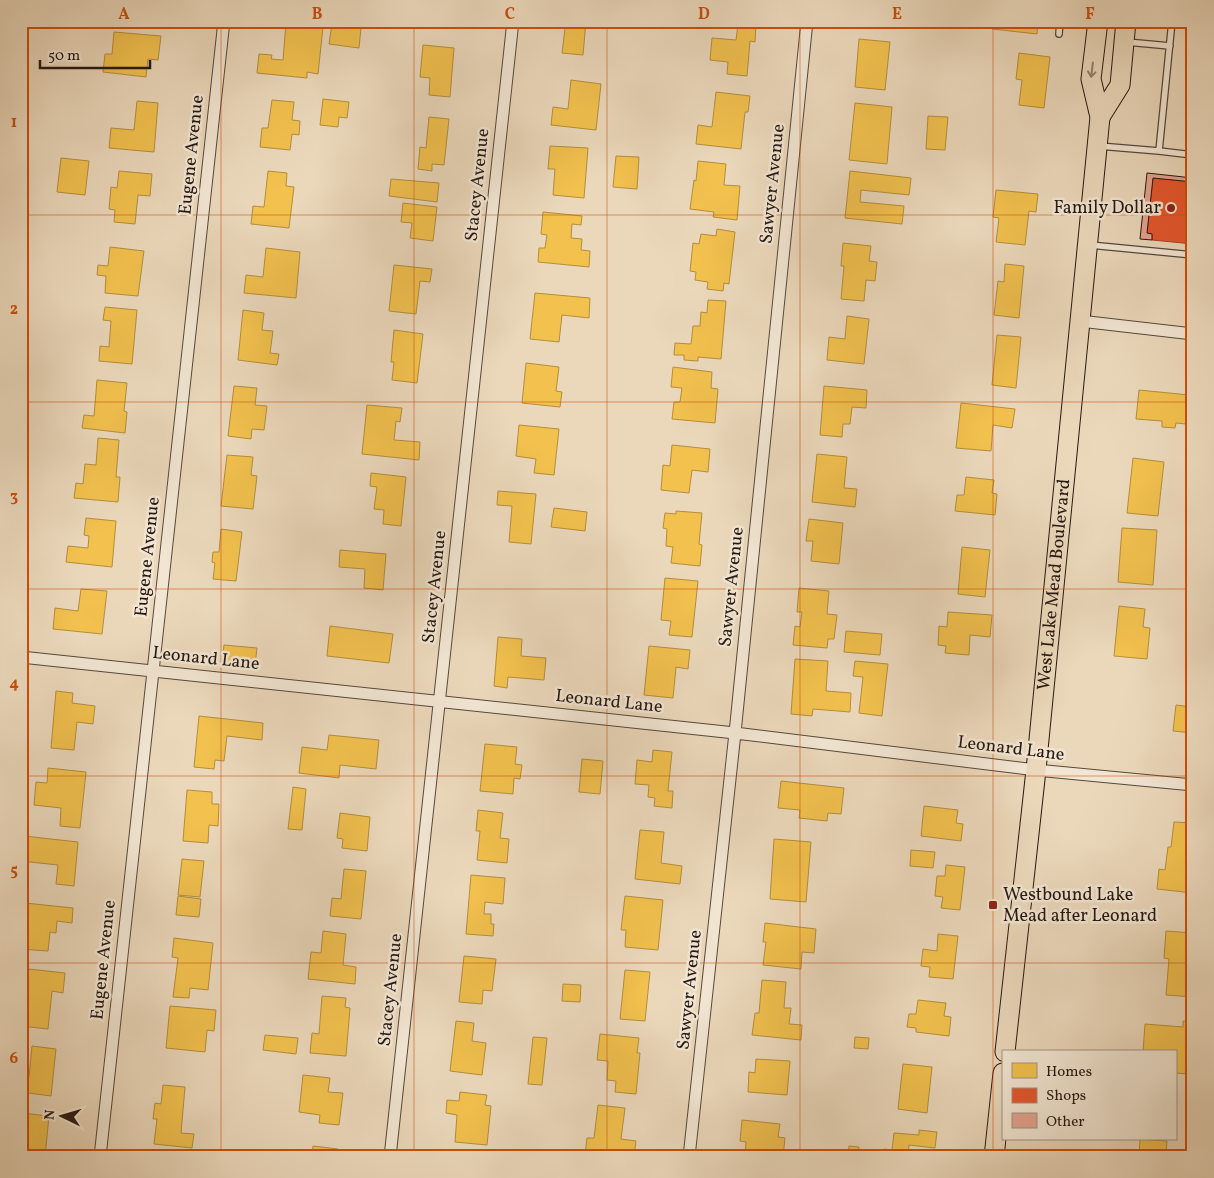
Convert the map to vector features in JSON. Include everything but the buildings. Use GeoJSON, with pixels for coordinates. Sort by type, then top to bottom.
{"type":"FeatureCollection","features":[{"type":"Feature","properties":{"kind":"main road","name":"West Lake Mead Boulevard"},"geometry":{"type":"LineString","coordinates":[[1005,1050],[1036,770],[1098,146],[1100,117],[1091,79],[1098,21]]}},
{"type":"Feature","properties":{"kind":"main road","name":"West Lake Mead Boulevard"},"geometry":{"type":"LineString","coordinates":[[1100,117],[1120,85],[1126,21]]}},
{"type":"Feature","properties":{"kind":"main road"},"geometry":{"type":"LineString","coordinates":[[994,1157],[1002,1082]]}},
{"type":"Feature","properties":{"kind":"street","name":"Eugene Avenue"},"geometry":{"type":"LineString","coordinates":[[100,1157],[224,21]]}},
{"type":"Feature","properties":{"kind":"street","name":"Stacey Avenue"},"geometry":{"type":"LineString","coordinates":[[390,1157],[513,21]]}},
{"type":"Feature","properties":{"kind":"street","name":"Sawyer Avenue"},"geometry":{"type":"LineString","coordinates":[[689,1157],[736,733],[807,21]]}},
{"type":"Feature","properties":{"kind":"street"},"geometry":{"type":"LineString","coordinates":[[1080,321],[1193,334]]}},
{"type":"Feature","properties":{"kind":"street","name":"Leonard Lane"},"geometry":{"type":"LineString","coordinates":[[21,656],[736,733],[1036,770],[1193,785]]}},
{"type":"Feature","properties":{"kind":"lane"},"geometry":{"type":"LineString","coordinates":[[1059,34],[1060,21]]}},
{"type":"Feature","properties":{"kind":"lane"},"geometry":{"type":"LineString","coordinates":[[1159,151],[1172,21]]}},
{"type":"Feature","properties":{"kind":"lane"},"geometry":{"type":"LineString","coordinates":[[1124,42],[1170,46]]}},
{"type":"Feature","properties":{"kind":"lane"},"geometry":{"type":"LineString","coordinates":[[1098,146],[1193,155]]}},
{"type":"Feature","properties":{"kind":"lane"},"geometry":{"type":"LineString","coordinates":[[1088,244],[1193,255]]}},
{"type":"Feature","properties":{"kind":"place","name":"Family Dollar"},"geometry":{"type":"Point","coordinates":[1171,208]}},
{"type":"Feature","properties":{"kind":"place","name":"Westbound Lake Mead after Leonard"},"geometry":{"type":"Point","coordinates":[993,905]}}]}
